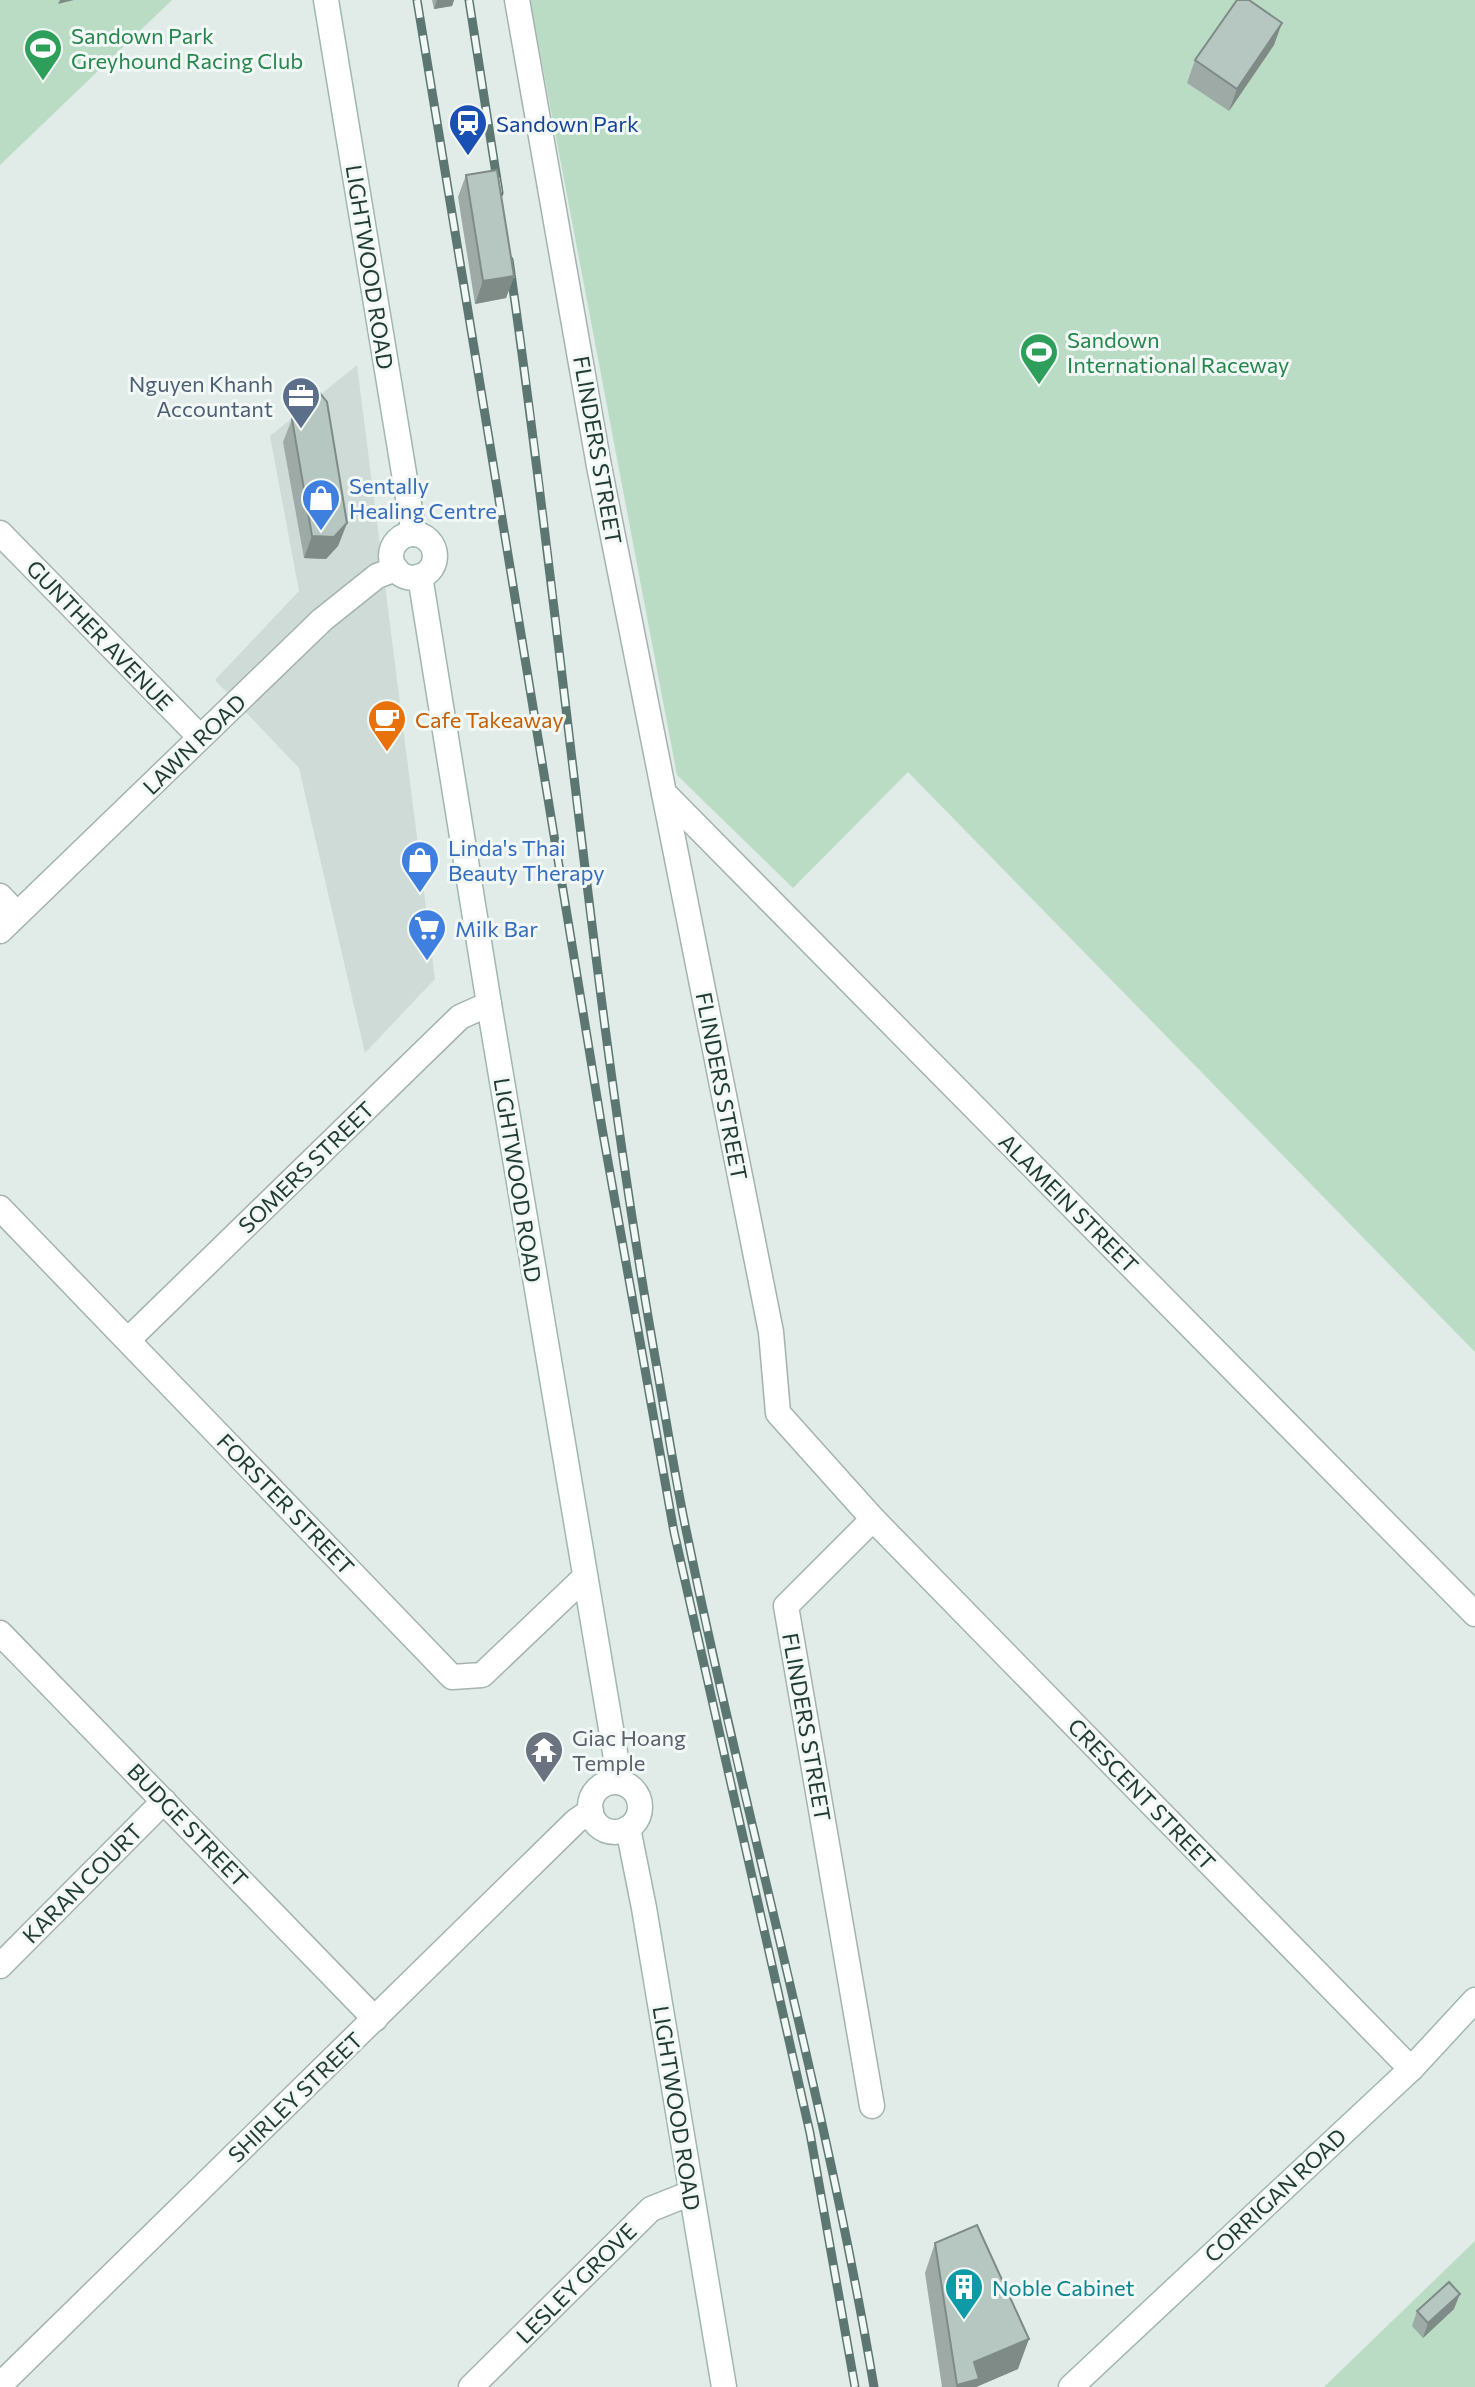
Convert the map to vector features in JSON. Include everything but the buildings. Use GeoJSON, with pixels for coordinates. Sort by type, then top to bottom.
{"type":"FeatureCollection","features":[{"type":"Feature","properties":{"kind":"street","name":"LIGHTWOOD ROAD"},"geometry":{"type":"LineString","coordinates":[[326,0],[414,534]]}},
{"type":"Feature","properties":{"kind":"street","name":"FLINDERS STREET"},"geometry":{"type":"LineString","coordinates":[[517,0],[599,466],[771,1332],[778,1413],[873,1519],[786,1606],[872,2106]]}},
{"type":"Feature","properties":{"kind":"street","name":"GUNTHER AVENUE"},"geometry":{"type":"LineString","coordinates":[[0,533],[200,737]]}},
{"type":"Feature","properties":{"kind":"street"},"geometry":{"type":"LineString","coordinates":[[414,534],[428,540],[435,553],[432,567],[420,576],[407,576],[396,569],[392,549],[401,538],[414,534]]}},
{"type":"Feature","properties":{"kind":"street","name":"LAWN ROAD"},"geometry":{"type":"LineString","coordinates":[[0,931],[322,620],[377,576],[396,569]]}},
{"type":"Feature","properties":{"kind":"street","name":"LIGHTWOOD ROAD"},"geometry":{"type":"LineString","coordinates":[[420,576],[620,1782]]}},
{"type":"Feature","properties":{"kind":"street","name":"ALAMEIN STREET"},"geometry":{"type":"LineString","coordinates":[[664,793],[1475,1614]]}},
{"type":"Feature","properties":{"kind":"street"},"geometry":{"type":"LineString","coordinates":[[0,896],[17,914]]}},
{"type":"Feature","properties":{"kind":"street","name":"SOMERS STREET"},"geometry":{"type":"LineString","coordinates":[[129,1339],[460,1017],[489,1004]]}},
{"type":"Feature","properties":{"kind":"street","name":"FORSTER STREET"},"geometry":{"type":"LineString","coordinates":[[0,1208],[452,1677],[482,1675],[585,1577]]}},
{"type":"Feature","properties":{"kind":"street","name":"CRESCENT STREET"},"geometry":{"type":"LineString","coordinates":[[873,1519],[1411,2069]]}},
{"type":"Feature","properties":{"kind":"street","name":"BUDGE STREET"},"geometry":{"type":"LineString","coordinates":[[0,1633],[375,2019]]}},
{"type":"Feature","properties":{"kind":"street"},"geometry":{"type":"LineString","coordinates":[[620,1782],[639,1799],[639,1816],[628,1828],[612,1832],[605,1829],[594,1819],[591,1811],[591,1803],[598,1789],[605,1784],[620,1782]]}},
{"type":"Feature","properties":{"kind":"street","name":"KARAN COURT"},"geometry":{"type":"LineString","coordinates":[[0,1966],[164,1801]]}},
{"type":"Feature","properties":{"kind":"street","name":"SHIRLEY STREET"},"geometry":{"type":"LineString","coordinates":[[2,2380],[576,1821],[591,1811]]}},
{"type":"Feature","properties":{"kind":"street","name":"LIGHTWOOD ROAD"},"geometry":{"type":"LineString","coordinates":[[628,1828],[724,2387]]}},
{"type":"Feature","properties":{"kind":"street","name":"CORRIGAN ROAD"},"geometry":{"type":"LineString","coordinates":[[1071,2387],[1411,2069],[1475,2000]]}},
{"type":"Feature","properties":{"kind":"street","name":"LESLEY GROVE"},"geometry":{"type":"LineString","coordinates":[[471,2387],[651,2209],[691,2193]]}},
{"type":"Feature","properties":{"kind":"shaded area"},"geometry":{"type":"Polygon","coordinates":[[[357,365],[435,979],[365,1053],[299,768],[215,680],[299,591],[270,436],[357,365]]]}},
{"type":"Feature","properties":{"kind":"green space","name":"Sandown Park Greyhound Racing Club"},"geometry":{"type":"Polygon","coordinates":[[[0,0],[172,0],[0,165],[0,0]]]}},
{"type":"Feature","properties":{"kind":"green space","name":"Sandown International Raceway"},"geometry":{"type":"Polygon","coordinates":[[[530,0],[1475,0],[1475,1352],[908,772],[793,888],[677,775],[530,0]]]}},
{"type":"Feature","properties":{"kind":"green space"},"geometry":{"type":"Polygon","coordinates":[[[1475,2241],[1475,2387],[1324,2387],[1475,2241]]]}},
{"type":"Feature","properties":{"kind":"railway"},"geometry":{"type":"LineString","coordinates":[[417,0],[602,1128],[674,1532],[810,2133],[855,2387]]}},
{"type":"Feature","properties":{"kind":"railway"},"geometry":{"type":"LineString","coordinates":[[469,0],[499,193]]}},
{"type":"Feature","properties":{"kind":"railway"},"geometry":{"type":"LineString","coordinates":[[509,260],[613,1084],[655,1357],[688,1539],[833,2174],[874,2387]]}},
{"type":"Feature","properties":{"kind":"place","name":"Sandown Park Greyhound Racing Club"},"geometry":{"type":"Point","coordinates":[43,82]}},
{"type":"Feature","properties":{"kind":"place","name":"Sandown Park"},"geometry":{"type":"Point","coordinates":[468,157]}},
{"type":"Feature","properties":{"kind":"place","name":"Sandown International Raceway"},"geometry":{"type":"Point","coordinates":[1039,386]}},
{"type":"Feature","properties":{"kind":"place","name":"Nguyen Khanh Accountant"},"geometry":{"type":"Point","coordinates":[301,430]}},
{"type":"Feature","properties":{"kind":"place","name":"Sentally Healing Centre"},"geometry":{"type":"Point","coordinates":[321,532]}},
{"type":"Feature","properties":{"kind":"place","name":"Cafe Takeaway"},"geometry":{"type":"Point","coordinates":[387,753]}},
{"type":"Feature","properties":{"kind":"place","name":"Linda's Thai Beauty Therapy"},"geometry":{"type":"Point","coordinates":[420,894]}},
{"type":"Feature","properties":{"kind":"place","name":"Milk Bar"},"geometry":{"type":"Point","coordinates":[427,962]}},
{"type":"Feature","properties":{"kind":"place","name":"Giac Hoang Temple"},"geometry":{"type":"Point","coordinates":[544,1784]}},
{"type":"Feature","properties":{"kind":"place","name":"Noble Cabinet"},"geometry":{"type":"Point","coordinates":[964,2321]}}]}
